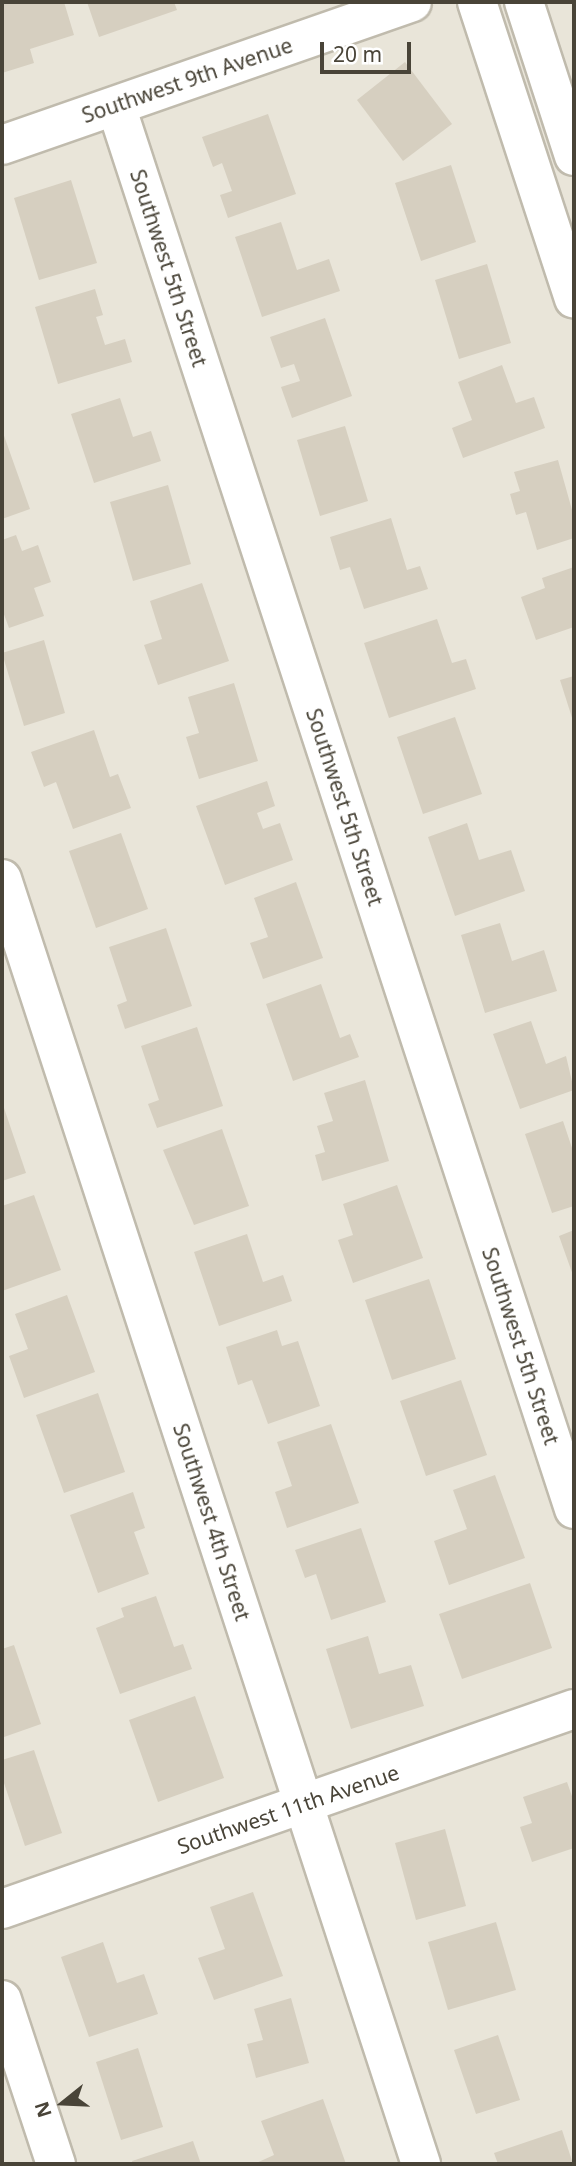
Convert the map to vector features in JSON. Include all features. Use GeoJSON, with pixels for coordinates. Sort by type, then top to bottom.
{"type":"FeatureCollection","features":[{"type":"Feature","properties":{"kind":"street","name":"Southwest 9th Avenue"},"geometry":{"type":"LineString","coordinates":[[2,145],[412,2]]}},
{"type":"Feature","properties":{"kind":"street"},"geometry":{"type":"LineString","coordinates":[[477,2],[574,299]]}},
{"type":"Feature","properties":{"kind":"street"},"geometry":{"type":"LineString","coordinates":[[524,2],[574,156]]}},
{"type":"Feature","properties":{"kind":"street","name":"Southwest 5th Street"},"geometry":{"type":"LineString","coordinates":[[116,106],[574,1509]]}},
{"type":"Feature","properties":{"kind":"street","name":"Southwest 4th Street"},"geometry":{"type":"LineString","coordinates":[[2,879],[421,2164]]}},
{"type":"Feature","properties":{"kind":"street","name":"Southwest 11th Avenue"},"geometry":{"type":"LineString","coordinates":[[2,1909],[574,1709]]}},
{"type":"Feature","properties":{"kind":"street"},"geometry":{"type":"LineString","coordinates":[[2,2000],[56,2164]]}},
{"type":"Feature","properties":{"kind":"shaded area"},"geometry":{"type":"Polygon","coordinates":[[[2,2],[574,2],[574,2164],[2,2164],[2,2]]]}},
{"type":"Feature","properties":{"kind":"building"},"geometry":{"type":"Polygon","coordinates":[[[2,2],[64,2],[74,35],[30,49],[34,63],[2,73],[2,2]]]}},
{"type":"Feature","properties":{"kind":"building"},"geometry":{"type":"Polygon","coordinates":[[[87,2],[174,2],[177,10],[99,37],[87,2]]]}},
{"type":"Feature","properties":{"kind":"building"},"geometry":{"type":"Polygon","coordinates":[[[405,62],[452,124],[403,161],[357,100],[405,62]]]}},
{"type":"Feature","properties":{"kind":"building"},"geometry":{"type":"Polygon","coordinates":[[[268,114],[296,194],[228,218],[220,195],[232,191],[222,163],[213,167],[202,137],[268,114]]]}},
{"type":"Feature","properties":{"kind":"building"},"geometry":{"type":"Polygon","coordinates":[[[451,165],[476,242],[421,261],[395,183],[451,165]]]}},
{"type":"Feature","properties":{"kind":"building"},"geometry":{"type":"Polygon","coordinates":[[[71,180],[97,263],[39,280],[14,198],[71,180]]]}},
{"type":"Feature","properties":{"kind":"building"},"geometry":{"type":"Polygon","coordinates":[[[281,222],[297,270],[329,259],[340,291],[262,317],[235,237],[281,222]]]}},
{"type":"Feature","properties":{"kind":"building"},"geometry":{"type":"Polygon","coordinates":[[[487,264],[511,343],[459,359],[435,280],[487,264]]]}},
{"type":"Feature","properties":{"kind":"building"},"geometry":{"type":"Polygon","coordinates":[[[95,289],[103,315],[96,317],[105,345],[125,339],[132,362],[58,384],[35,307],[95,289]]]}},
{"type":"Feature","properties":{"kind":"building"},"geometry":{"type":"Polygon","coordinates":[[[325,318],[352,396],[292,418],[281,387],[300,381],[294,364],[281,368],[270,337],[325,318]]]}},
{"type":"Feature","properties":{"kind":"building"},"geometry":{"type":"Polygon","coordinates":[[[502,365],[516,403],[534,397],[545,428],[463,458],[452,428],[472,420],[458,382],[502,365]]]}},
{"type":"Feature","properties":{"kind":"building"},"geometry":{"type":"Polygon","coordinates":[[[120,398],[133,437],[151,431],[161,461],[94,483],[71,414],[120,398]]]}},
{"type":"Feature","properties":{"kind":"building"},"geometry":{"type":"Polygon","coordinates":[[[345,426],[368,501],[320,516],[297,440],[345,426]]]}},
{"type":"Feature","properties":{"kind":"building"},"geometry":{"type":"Polygon","coordinates":[[[2,430],[30,509],[2,519],[2,430]]]}},
{"type":"Feature","properties":{"kind":"building"},"geometry":{"type":"Polygon","coordinates":[[[558,460],[574,517],[574,538],[537,550],[526,512],[516,515],[510,494],[520,491],[514,472],[558,460]]]}},
{"type":"Feature","properties":{"kind":"building"},"geometry":{"type":"Polygon","coordinates":[[[168,485],[191,564],[133,581],[110,502],[168,485]]]}},
{"type":"Feature","properties":{"kind":"building"},"geometry":{"type":"Polygon","coordinates":[[[391,518],[407,570],[420,566],[428,589],[364,609],[350,567],[340,570],[330,537],[391,518]]]}},
{"type":"Feature","properties":{"kind":"building"},"geometry":{"type":"Polygon","coordinates":[[[16,535],[22,551],[38,545],[51,582],[34,588],[44,616],[9,628],[2,609],[2,540],[16,535]]]}},
{"type":"Feature","properties":{"kind":"building"},"geometry":{"type":"Polygon","coordinates":[[[574,567],[574,627],[536,640],[521,597],[545,588],[542,578],[574,567]]]}},
{"type":"Feature","properties":{"kind":"building"},"geometry":{"type":"Polygon","coordinates":[[[202,583],[229,661],[158,685],[144,645],[162,639],[150,601],[202,583]]]}},
{"type":"Feature","properties":{"kind":"building"},"geometry":{"type":"Polygon","coordinates":[[[437,619],[452,663],[466,659],[476,689],[389,718],[364,643],[437,619]]]}},
{"type":"Feature","properties":{"kind":"building"},"geometry":{"type":"Polygon","coordinates":[[[44,640],[65,713],[24,726],[2,653],[44,640]]]}},
{"type":"Feature","properties":{"kind":"building"},"geometry":{"type":"Polygon","coordinates":[[[574,676],[574,724],[560,680],[574,676]]]}},
{"type":"Feature","properties":{"kind":"building"},"geometry":{"type":"Polygon","coordinates":[[[234,683],[258,761],[199,779],[186,737],[199,733],[188,697],[234,683]]]}},
{"type":"Feature","properties":{"kind":"building"},"geometry":{"type":"Polygon","coordinates":[[[455,717],[482,794],[423,814],[397,737],[455,717]]]}},
{"type":"Feature","properties":{"kind":"building"},"geometry":{"type":"Polygon","coordinates":[[[94,730],[110,777],[118,774],[131,808],[73,829],[56,782],[44,787],[31,752],[94,730]]]}},
{"type":"Feature","properties":{"kind":"building"},"geometry":{"type":"Polygon","coordinates":[[[267,781],[275,806],[257,813],[263,829],[280,823],[293,860],[225,885],[196,806],[267,781]]]}},
{"type":"Feature","properties":{"kind":"building"},"geometry":{"type":"Polygon","coordinates":[[[467,823],[479,860],[511,850],[525,891],[455,916],[428,837],[467,823]]]}},
{"type":"Feature","properties":{"kind":"building"},"geometry":{"type":"Polygon","coordinates":[[[121,833],[148,909],[96,928],[69,851],[121,833]]]}},
{"type":"Feature","properties":{"kind":"building"},"geometry":{"type":"Polygon","coordinates":[[[296,882],[323,958],[263,979],[250,943],[268,937],[254,898],[296,882]]]}},
{"type":"Feature","properties":{"kind":"building"},"geometry":{"type":"Polygon","coordinates":[[[500,923],[512,961],[544,950],[557,991],[485,1013],[461,935],[500,923]]]}},
{"type":"Feature","properties":{"kind":"building"},"geometry":{"type":"Polygon","coordinates":[[[166,928],[192,1006],[125,1029],[117,1005],[127,1001],[109,947],[166,928]]]}},
{"type":"Feature","properties":{"kind":"building"},"geometry":{"type":"Polygon","coordinates":[[[321,984],[340,1038],[350,1034],[359,1057],[293,1081],[266,1004],[321,984]]]}},
{"type":"Feature","properties":{"kind":"building"},"geometry":{"type":"Polygon","coordinates":[[[531,1021],[546,1064],[566,1056],[574,1090],[520,1109],[493,1034],[531,1021]]]}},
{"type":"Feature","properties":{"kind":"building"},"geometry":{"type":"Polygon","coordinates":[[[197,1027],[223,1106],[157,1128],[148,1104],[159,1100],[141,1046],[197,1027]]]}},
{"type":"Feature","properties":{"kind":"building"},"geometry":{"type":"Polygon","coordinates":[[[365,1080],[389,1161],[322,1181],[315,1155],[325,1152],[317,1126],[333,1121],[324,1093],[365,1080]]]}},
{"type":"Feature","properties":{"kind":"building"},"geometry":{"type":"Polygon","coordinates":[[[2,1102],[26,1173],[2,1181],[2,1102]]]}},
{"type":"Feature","properties":{"kind":"building"},"geometry":{"type":"Polygon","coordinates":[[[563,1121],[574,1154],[574,1206],[552,1213],[525,1134],[563,1121]]]}},
{"type":"Feature","properties":{"kind":"building"},"geometry":{"type":"Polygon","coordinates":[[[222,1129],[249,1206],[194,1225],[163,1150],[222,1129]]]}},
{"type":"Feature","properties":{"kind":"building"},"geometry":{"type":"Polygon","coordinates":[[[397,1185],[423,1258],[353,1283],[338,1240],[353,1235],[343,1204],[397,1185]]]}},
{"type":"Feature","properties":{"kind":"building"},"geometry":{"type":"Polygon","coordinates":[[[34,1195],[61,1270],[2,1291],[2,1206],[34,1195]]]}},
{"type":"Feature","properties":{"kind":"building"},"geometry":{"type":"Polygon","coordinates":[[[574,1230],[574,1278],[559,1236],[574,1230]]]}},
{"type":"Feature","properties":{"kind":"building"},"geometry":{"type":"Polygon","coordinates":[[[247,1234],[263,1282],[283,1275],[292,1301],[219,1326],[194,1252],[247,1234]]]}},
{"type":"Feature","properties":{"kind":"building"},"geometry":{"type":"Polygon","coordinates":[[[429,1279],[456,1359],[392,1380],[365,1300],[429,1279]]]}},
{"type":"Feature","properties":{"kind":"building"},"geometry":{"type":"Polygon","coordinates":[[[67,1295],[95,1372],[24,1398],[9,1356],[28,1349],[15,1314],[67,1295]]]}},
{"type":"Feature","properties":{"kind":"building"},"geometry":{"type":"Polygon","coordinates":[[[277,1330],[282,1346],[298,1341],[320,1406],[268,1424],[252,1380],[238,1385],[226,1347],[277,1330]]]}},
{"type":"Feature","properties":{"kind":"building"},"geometry":{"type":"Polygon","coordinates":[[[461,1380],[487,1455],[426,1476],[400,1401],[461,1380]]]}},
{"type":"Feature","properties":{"kind":"building"},"geometry":{"type":"Polygon","coordinates":[[[98,1393],[125,1472],[64,1493],[36,1415],[98,1393]]]}},
{"type":"Feature","properties":{"kind":"building"},"geometry":{"type":"Polygon","coordinates":[[[331,1424],[359,1503],[287,1528],[275,1492],[292,1486],[277,1442],[331,1424]]]}},
{"type":"Feature","properties":{"kind":"building"},"geometry":{"type":"Polygon","coordinates":[[[495,1475],[525,1558],[449,1585],[434,1541],[467,1529],[453,1490],[495,1475]]]}},
{"type":"Feature","properties":{"kind":"building"},"geometry":{"type":"Polygon","coordinates":[[[133,1492],[145,1528],[134,1532],[149,1574],[98,1593],[70,1515],[133,1492]]]}},
{"type":"Feature","properties":{"kind":"building"},"geometry":{"type":"Polygon","coordinates":[[[361,1528],[386,1602],[331,1620],[316,1574],[305,1578],[295,1550],[361,1528]]]}},
{"type":"Feature","properties":{"kind":"building"},"geometry":{"type":"Polygon","coordinates":[[[530,1583],[552,1648],[462,1679],[439,1614],[530,1583]]]}},
{"type":"Feature","properties":{"kind":"building"},"geometry":{"type":"Polygon","coordinates":[[[156,1596],[174,1647],[183,1644],[192,1669],[120,1694],[96,1628],[124,1617],[121,1608],[156,1596]]]}},
{"type":"Feature","properties":{"kind":"building"},"geometry":{"type":"Polygon","coordinates":[[[368,1636],[379,1674],[411,1665],[424,1706],[351,1729],[326,1649],[368,1636]]]}},
{"type":"Feature","properties":{"kind":"building"},"geometry":{"type":"Polygon","coordinates":[[[14,1645],[41,1724],[4,1737],[2,1649],[14,1645]]]}},
{"type":"Feature","properties":{"kind":"building"},"geometry":{"type":"Polygon","coordinates":[[[195,1696],[224,1778],[158,1802],[129,1720],[195,1696]]]}},
{"type":"Feature","properties":{"kind":"building"},"geometry":{"type":"Polygon","coordinates":[[[34,1750],[62,1833],[25,1846],[2,1777],[2,1760],[34,1750]]]}},
{"type":"Feature","properties":{"kind":"building"},"geometry":{"type":"Polygon","coordinates":[[[567,1782],[574,1802],[574,1848],[532,1862],[520,1827],[532,1823],[523,1797],[567,1782]]]}},
{"type":"Feature","properties":{"kind":"building"},"geometry":{"type":"Polygon","coordinates":[[[445,1829],[466,1906],[416,1920],[395,1843],[445,1829]]]}},
{"type":"Feature","properties":{"kind":"building"},"geometry":{"type":"Polygon","coordinates":[[[253,1892],[283,1976],[214,2000],[198,1958],[225,1949],[210,1907],[253,1892]]]}},
{"type":"Feature","properties":{"kind":"building"},"geometry":{"type":"Polygon","coordinates":[[[496,1922],[516,1990],[448,2010],[428,1942],[496,1922]]]}},
{"type":"Feature","properties":{"kind":"building"},"geometry":{"type":"Polygon","coordinates":[[[103,1942],[117,1983],[144,1974],[158,2014],[89,2037],[61,1957],[103,1942]]]}},
{"type":"Feature","properties":{"kind":"building"},"geometry":{"type":"Polygon","coordinates":[[[291,1998],[309,2063],[256,2078],[247,2044],[263,2040],[254,2009],[291,1998]]]}},
{"type":"Feature","properties":{"kind":"building"},"geometry":{"type":"Polygon","coordinates":[[[498,2035],[520,2100],[476,2114],[454,2050],[498,2035]]]}},
{"type":"Feature","properties":{"kind":"building"},"geometry":{"type":"Polygon","coordinates":[[[138,2048],[163,2127],[121,2140],[96,2062],[138,2048]]]}},
{"type":"Feature","properties":{"kind":"building"},"geometry":{"type":"Polygon","coordinates":[[[323,2099],[346,2164],[254,2164],[274,2155],[261,2121],[323,2099]]]}},
{"type":"Feature","properties":{"kind":"building"},"geometry":{"type":"Polygon","coordinates":[[[562,2130],[573,2164],[498,2164],[494,2153],[562,2130]]]}},
{"type":"Feature","properties":{"kind":"building"},"geometry":{"type":"Polygon","coordinates":[[[193,2141],[201,2164],[133,2164],[132,2161],[193,2141]]]}}]}
